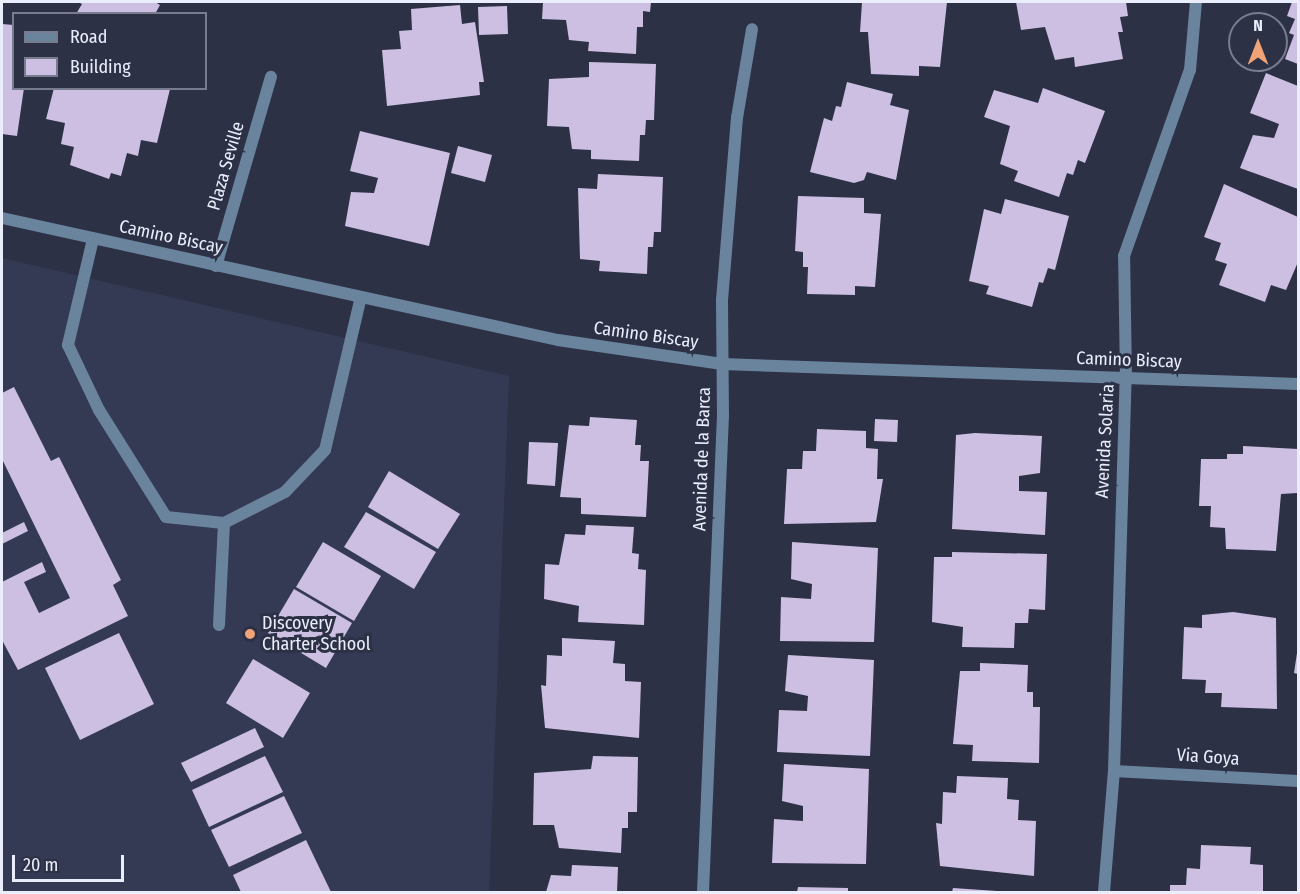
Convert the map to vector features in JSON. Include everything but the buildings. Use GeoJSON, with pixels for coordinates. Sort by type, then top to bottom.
{"type":"FeatureCollection","features":[{"type":"Feature","properties":{"kind":"street","name":"Avenida Solaria"},"geometry":{"type":"LineString","coordinates":[[1104,892],[1114,771],[1126,378],[1124,256],[1190,70],[1196,2]]}},
{"type":"Feature","properties":{"kind":"street","name":"Avenida de la Barca"},"geometry":{"type":"LineString","coordinates":[[704,892],[722,364],[722,300],[737,118],[752,29]]}},
{"type":"Feature","properties":{"kind":"street","name":"Plaza Seville"},"geometry":{"type":"LineString","coordinates":[[216,266],[271,77]]}},
{"type":"Feature","properties":{"kind":"street","name":"Camino Biscay"},"geometry":{"type":"LineString","coordinates":[[2,218],[558,340],[722,364],[1299,384]]}},
{"type":"Feature","properties":{"kind":"street"},"geometry":{"type":"LineString","coordinates":[[93,239],[68,345],[99,410],[166,518],[224,523],[285,492],[326,450],[361,297]]}},
{"type":"Feature","properties":{"kind":"street"},"geometry":{"type":"LineString","coordinates":[[219,625],[224,523]]}},
{"type":"Feature","properties":{"kind":"street","name":"Via Goya"},"geometry":{"type":"LineString","coordinates":[[1114,771],[1299,781]]}},
{"type":"Feature","properties":{"kind":"shaded area","name":"Discovery Charter School"},"geometry":{"type":"Polygon","coordinates":[[[2,258],[509,376],[489,892],[2,892],[2,258]]]}},
{"type":"Feature","properties":{"kind":"place","name":"Discovery Charter School"},"geometry":{"type":"Point","coordinates":[250,634]}}]}
